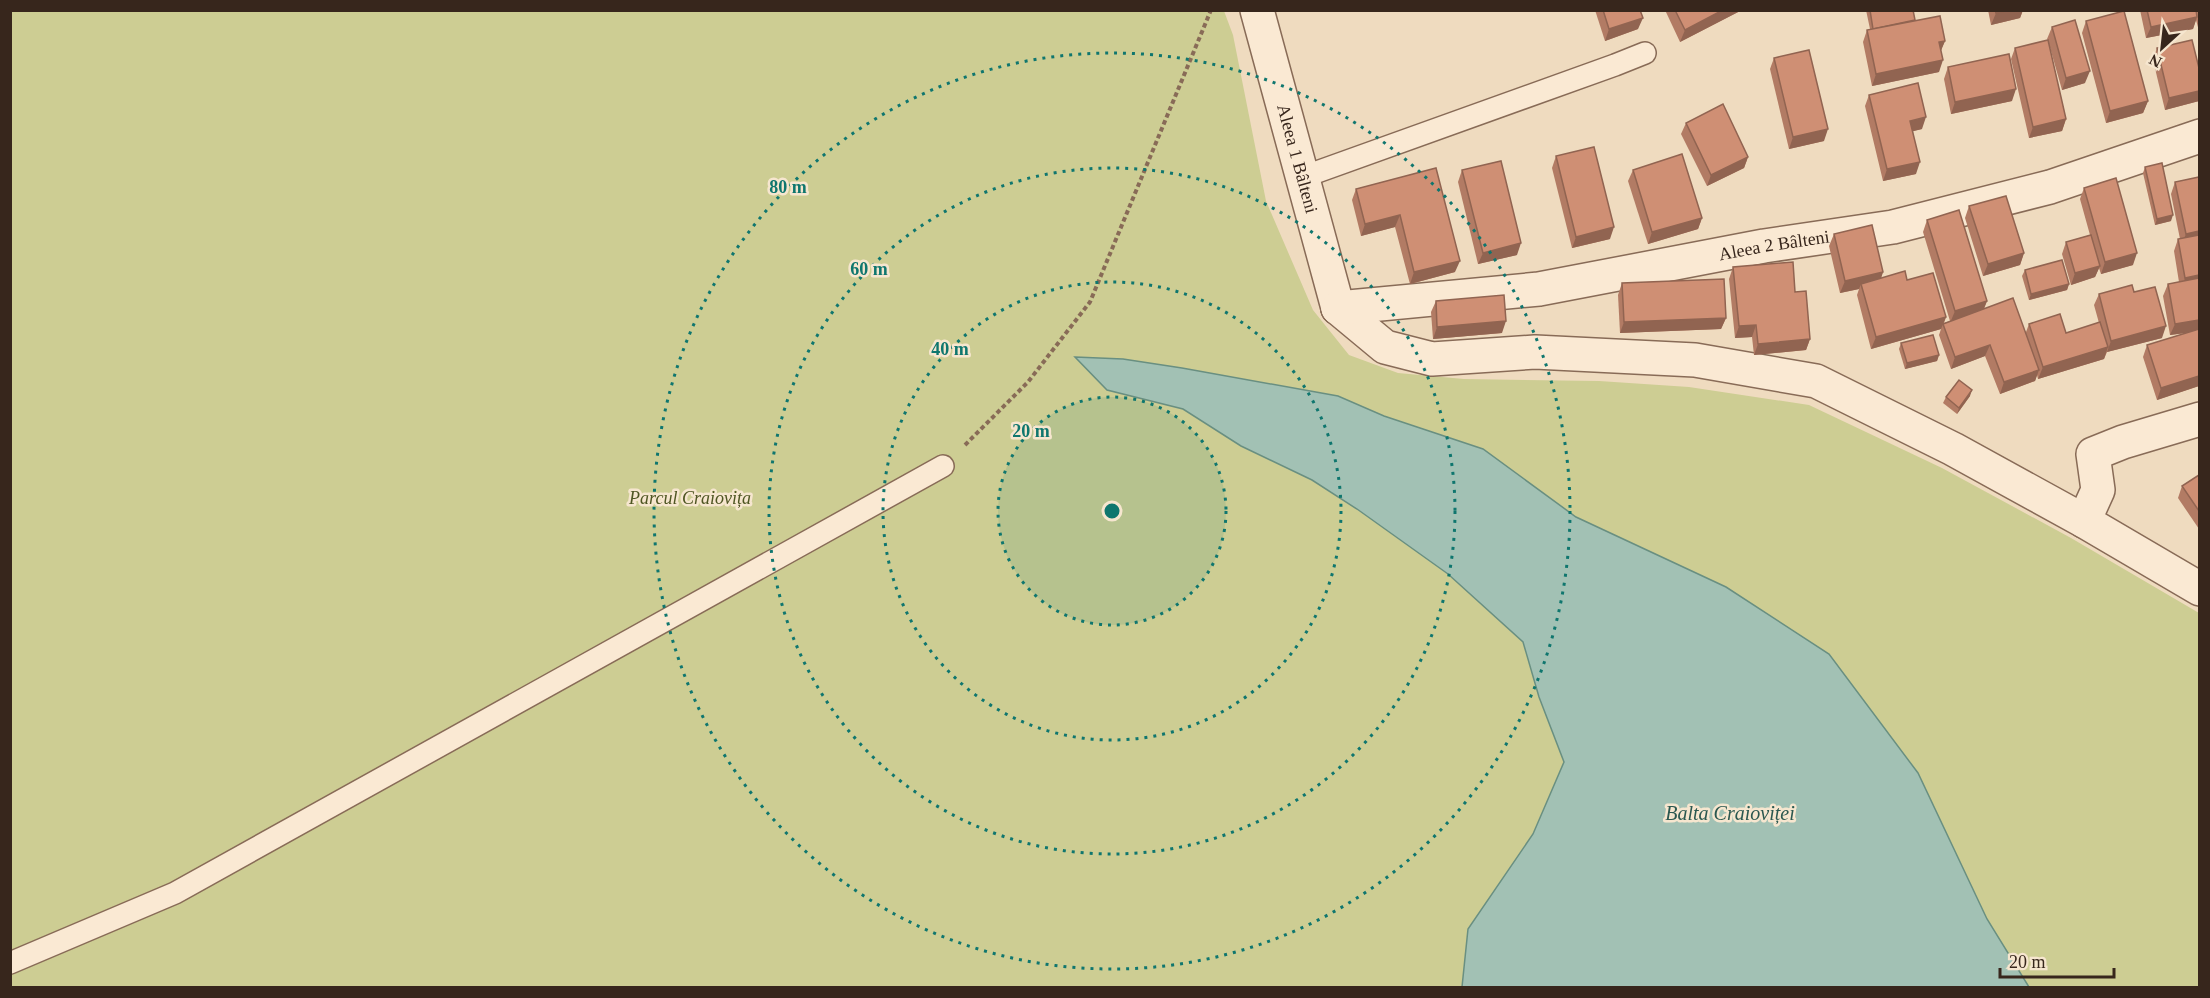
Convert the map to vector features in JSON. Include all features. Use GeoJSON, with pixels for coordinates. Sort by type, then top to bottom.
{"type":"FeatureCollection","features":[{"type":"Feature","properties":{"kind":"street","name":"Aleea 1 Bâlteni"},"geometry":{"type":"LineString","coordinates":[[1257,10],[1338,308]]}},
{"type":"Feature","properties":{"kind":"street","name":"Aleea 2 Bâlteni"},"geometry":{"type":"LineString","coordinates":[[1338,308],[1539,289],[1764,246],[1893,227],[2050,186],[2199,136]]}},
{"type":"Feature","properties":{"kind":"street"},"geometry":{"type":"LineString","coordinates":[[1338,308],[1385,347],[1432,358],[1535,352],[1695,360],[1816,381],[1953,449],[2084,521],[2199,589]]}},
{"type":"Feature","properties":{"kind":"street"},"geometry":{"type":"LineString","coordinates":[[2084,521],[2098,490],[2093,454],[2123,442],[2199,419]]}},
{"type":"Feature","properties":{"kind":"lane"},"geometry":{"type":"LineString","coordinates":[[1303,177],[1645,53]]}},
{"type":"Feature","properties":{"kind":"lane"},"geometry":{"type":"LineString","coordinates":[[10,963],[175,893],[943,466]]}},
{"type":"Feature","properties":{"kind":"path"},"geometry":{"type":"LineString","coordinates":[[943,466],[1028,382],[1089,302],[1211,10]]}},
{"type":"Feature","properties":{"kind":"green space","name":"Parcul Craiovița"},"geometry":{"type":"Polygon","coordinates":[[[10,11],[1224,11],[1233,35],[1266,201],[1313,310],[1349,355],[1398,373],[1464,379],[1599,381],[1689,387],[1809,405],[1942,468],[2071,538],[2199,613],[2199,987],[11,987],[10,11]]]}},
{"type":"Feature","properties":{"kind":"water","name":"Balta Craioviței"},"geometry":{"type":"Polygon","coordinates":[[[1075,357],[1123,359],[1338,396],[1384,416],[1483,449],[1576,517],[1726,587],[1829,654],[1918,773],[1987,919],[2029,987],[1462,987],[1468,929],[1533,834],[1564,762],[1539,697],[1523,642],[1448,574],[1312,480],[1241,446],[1183,409],[1107,390],[1075,357]]]}},
{"type":"Feature","properties":{"kind":"building"},"geometry":{"type":"Polygon","coordinates":[[[1603,10],[1640,10],[1643,18],[1609,29],[1603,10]]]}},
{"type":"Feature","properties":{"kind":"building"},"geometry":{"type":"Polygon","coordinates":[[[1675,10],[1723,10],[1685,30],[1675,10]]]}},
{"type":"Feature","properties":{"kind":"building"},"geometry":{"type":"Polygon","coordinates":[[[1870,10],[1913,10],[1915,20],[1873,29],[1870,10]]]}},
{"type":"Feature","properties":{"kind":"building"},"geometry":{"type":"Polygon","coordinates":[[[2147,10],[2196,10],[2197,17],[2151,27],[2147,10]]]}},
{"type":"Feature","properties":{"kind":"building"},"geometry":{"type":"Polygon","coordinates":[[[2124,11],[2148,101],[2110,111],[2086,21],[2124,11]]]}},
{"type":"Feature","properties":{"kind":"building"},"geometry":{"type":"Polygon","coordinates":[[[1940,16],[1945,41],[1939,42],[1943,60],[1876,74],[1867,30],[1940,16]]]}},
{"type":"Feature","properties":{"kind":"building"},"geometry":{"type":"Polygon","coordinates":[[[2075,20],[2090,71],[2066,78],[2052,27],[2075,20]]]}},
{"type":"Feature","properties":{"kind":"building"},"geometry":{"type":"Polygon","coordinates":[[[2048,40],[2066,119],[2033,127],[2015,48],[2048,40]]]}},
{"type":"Feature","properties":{"kind":"building"},"geometry":{"type":"Polygon","coordinates":[[[2192,40],[2199,68],[2199,91],[2169,98],[2157,48],[2192,40]]]}},
{"type":"Feature","properties":{"kind":"building"},"geometry":{"type":"Polygon","coordinates":[[[1809,50],[1828,129],[1793,137],[1774,58],[1809,50]]]}},
{"type":"Feature","properties":{"kind":"building"},"geometry":{"type":"Polygon","coordinates":[[[2009,54],[2016,89],[1955,102],[1948,67],[2009,54]]]}},
{"type":"Feature","properties":{"kind":"building"},"geometry":{"type":"Polygon","coordinates":[[[1918,83],[1926,117],[1910,121],[1920,162],[1887,169],[1869,95],[1918,83]]]}},
{"type":"Feature","properties":{"kind":"building"},"geometry":{"type":"Polygon","coordinates":[[[1723,104],[1748,157],[1711,175],[1686,123],[1723,104]]]}},
{"type":"Feature","properties":{"kind":"building"},"geometry":{"type":"Polygon","coordinates":[[[1594,147],[1614,227],[1576,237],[1556,156],[1594,147]]]}},
{"type":"Feature","properties":{"kind":"building"},"geometry":{"type":"Polygon","coordinates":[[[1682,154],[1702,218],[1652,232],[1633,170],[1682,154]]]}},
{"type":"Feature","properties":{"kind":"building"},"geometry":{"type":"Polygon","coordinates":[[[1501,161],[1521,243],[1483,253],[1462,170],[1501,161]]]}},
{"type":"Feature","properties":{"kind":"building"},"geometry":{"type":"Polygon","coordinates":[[[2162,163],[2173,215],[2157,219],[2145,167],[2162,163]]]}},
{"type":"Feature","properties":{"kind":"building"},"geometry":{"type":"Polygon","coordinates":[[[1436,168],[1460,261],[1414,272],[1400,215],[1365,224],[1356,189],[1436,168]]]}},
{"type":"Feature","properties":{"kind":"building"},"geometry":{"type":"Polygon","coordinates":[[[2199,177],[2199,231],[2186,234],[2175,182],[2199,177]]]}},
{"type":"Feature","properties":{"kind":"building"},"geometry":{"type":"Polygon","coordinates":[[[2116,178],[2137,253],[2105,262],[2084,188],[2116,178]]]}},
{"type":"Feature","properties":{"kind":"building"},"geometry":{"type":"Polygon","coordinates":[[[2006,196],[2024,253],[1988,264],[1969,206],[2006,196]]]}},
{"type":"Feature","properties":{"kind":"building"},"geometry":{"type":"Polygon","coordinates":[[[1959,210],[1987,301],[1955,311],[1927,220],[1959,210]]]}},
{"type":"Feature","properties":{"kind":"building"},"geometry":{"type":"Polygon","coordinates":[[[1872,225],[1883,272],[1845,281],[1834,234],[1872,225]]]}},
{"type":"Feature","properties":{"kind":"building"},"geometry":{"type":"Polygon","coordinates":[[[2091,235],[2100,266],[2075,273],[2066,242],[2091,235]]]}},
{"type":"Feature","properties":{"kind":"building"},"geometry":{"type":"Polygon","coordinates":[[[2199,235],[2199,275],[2185,278],[2178,239],[2199,235]]]}},
{"type":"Feature","properties":{"kind":"building"},"geometry":{"type":"Polygon","coordinates":[[[2062,260],[2069,284],[2031,294],[2025,270],[2062,260]]]}},
{"type":"Feature","properties":{"kind":"building"},"geometry":{"type":"Polygon","coordinates":[[[1793,262],[1795,292],[1806,291],[1810,339],[1758,344],[1756,325],[1739,326],[1733,267],[1793,262]]]}},
{"type":"Feature","properties":{"kind":"building"},"geometry":{"type":"Polygon","coordinates":[[[1905,271],[1907,280],[1933,273],[1946,317],[1876,337],[1861,284],[1905,271]]]}},
{"type":"Feature","properties":{"kind":"building"},"geometry":{"type":"Polygon","coordinates":[[[2199,278],[2199,320],[2175,324],[2168,284],[2199,278]]]}},
{"type":"Feature","properties":{"kind":"building"},"geometry":{"type":"Polygon","coordinates":[[[1724,279],[1726,318],[1624,322],[1622,283],[1724,279]]]}},
{"type":"Feature","properties":{"kind":"building"},"geometry":{"type":"Polygon","coordinates":[[[2132,285],[2134,292],[2155,287],[2166,326],[2111,341],[2099,294],[2132,285]]]}},
{"type":"Feature","properties":{"kind":"building"},"geometry":{"type":"Polygon","coordinates":[[[1504,295],[1506,321],[1437,327],[1436,301],[1504,295]]]}},
{"type":"Feature","properties":{"kind":"building"},"geometry":{"type":"Polygon","coordinates":[[[2013,298],[2039,370],[2004,382],[1990,345],[1955,357],[1943,324],[2013,298]]]}},
{"type":"Feature","properties":{"kind":"building"},"geometry":{"type":"Polygon","coordinates":[[[2060,314],[2066,333],[2100,322],[2108,347],[2043,367],[2029,324],[2060,314]]]}},
{"type":"Feature","properties":{"kind":"building"},"geometry":{"type":"Polygon","coordinates":[[[2199,329],[2199,376],[2161,388],[2147,345],[2199,329]]]}},
{"type":"Feature","properties":{"kind":"building"},"geometry":{"type":"Polygon","coordinates":[[[1933,335],[1939,355],[1907,363],[1901,343],[1933,335]]]}},
{"type":"Feature","properties":{"kind":"building"},"geometry":{"type":"Polygon","coordinates":[[[1959,380],[1972,390],[1959,408],[1946,397],[1959,380]]]}},
{"type":"Feature","properties":{"kind":"building"},"geometry":{"type":"Polygon","coordinates":[[[2199,475],[2199,511],[2182,486],[2199,475]]]}}]}
